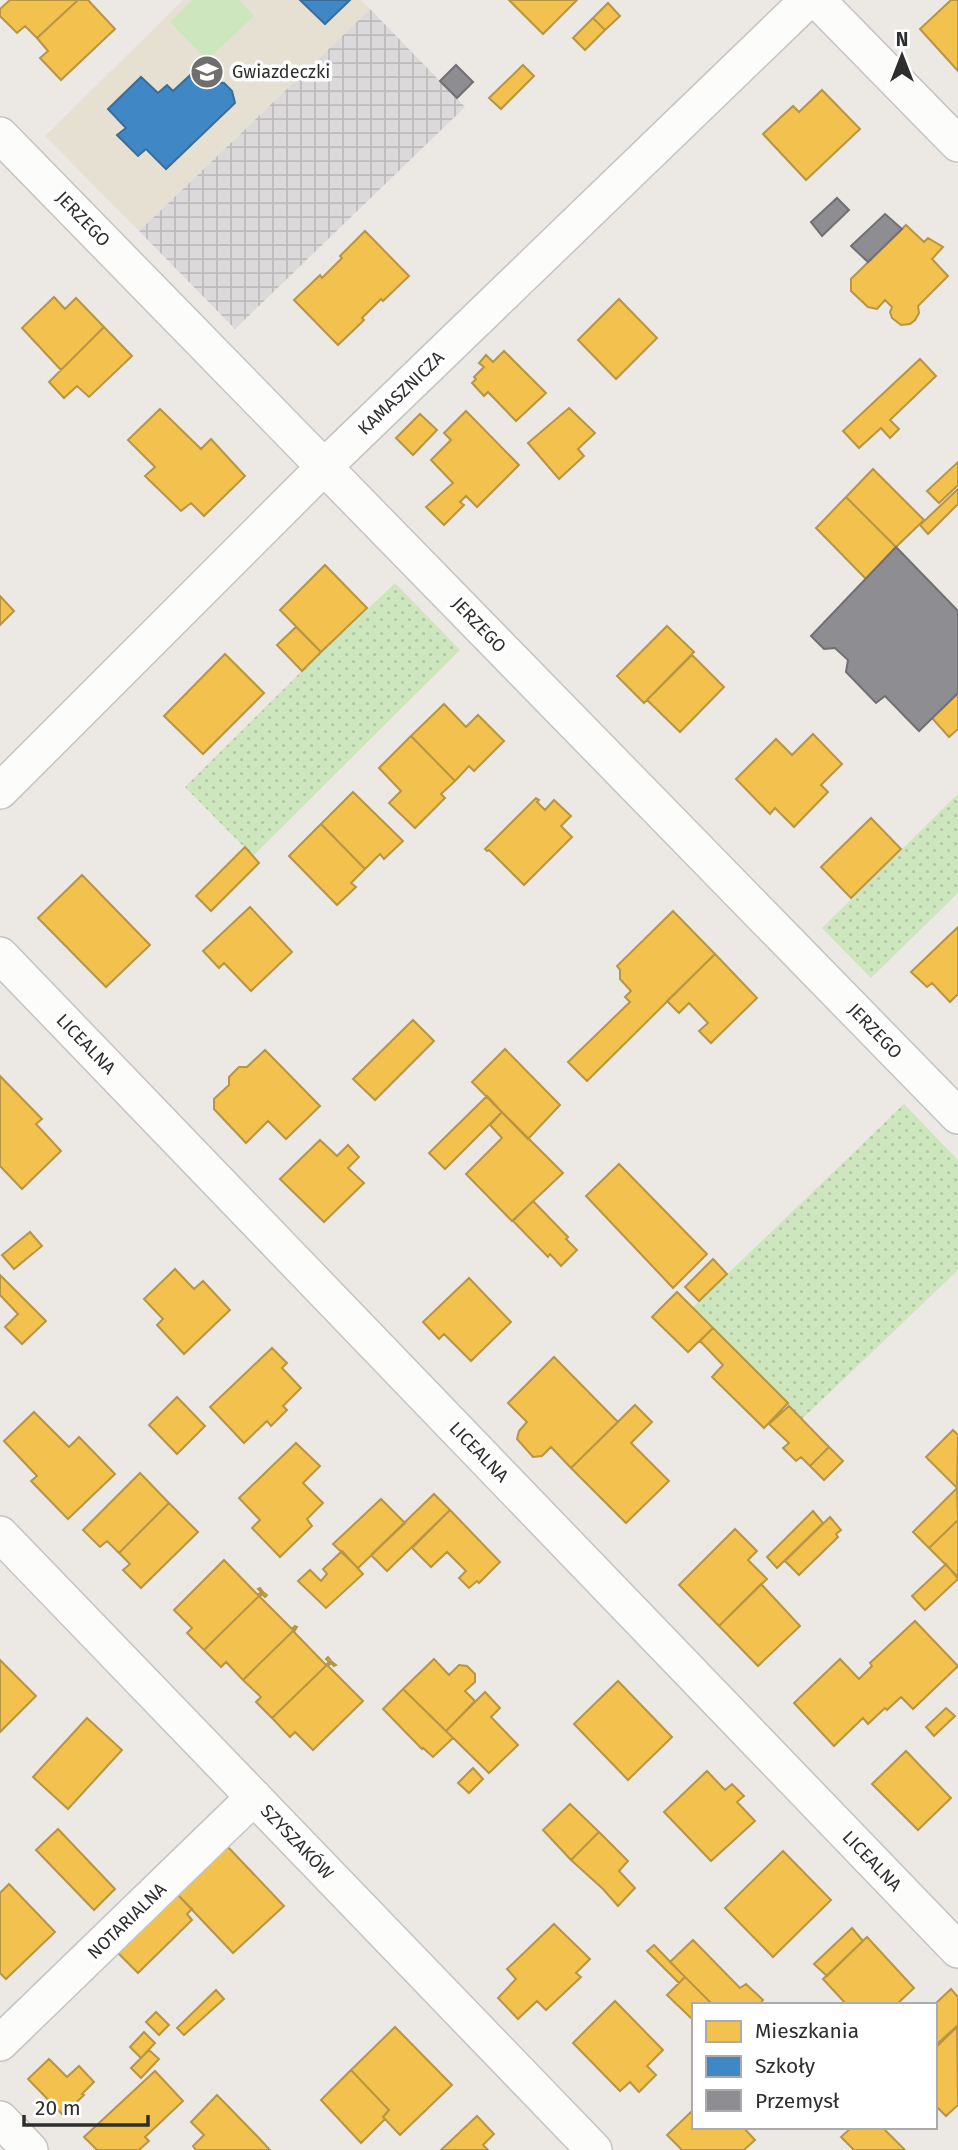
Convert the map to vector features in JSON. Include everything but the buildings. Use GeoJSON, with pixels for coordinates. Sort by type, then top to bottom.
{"type":"FeatureCollection","features":[{"type":"Feature","properties":{"kind":"street","name":"KAMASZNICZA"},"geometry":{"type":"LineString","coordinates":[[0,791],[325,466],[808,0]]}},
{"type":"Feature","properties":{"kind":"street"},"geometry":{"type":"LineString","coordinates":[[817,0],[958,144]]}},
{"type":"Feature","properties":{"kind":"street","name":"JERZEGO"},"geometry":{"type":"LineString","coordinates":[[0,135],[958,1116]]}},
{"type":"Feature","properties":{"kind":"street","name":"LICEALNA"},"geometry":{"type":"LineString","coordinates":[[0,955],[958,1950]]}},
{"type":"Feature","properties":{"kind":"street","name":"SZYSZAKÓW"},"geometry":{"type":"LineString","coordinates":[[0,1534],[594,2150]]}},
{"type":"Feature","properties":{"kind":"street","name":"NOTARIALNA"},"geometry":{"type":"LineString","coordinates":[[0,2043],[254,1797]]}},
{"type":"Feature","properties":{"kind":"street"},"geometry":{"type":"LineString","coordinates":[[0,2119],[30,2150]]}},
{"type":"Feature","properties":{"kind":"shaded area","name":"Gwiazdeczki"},"geometry":{"type":"Polygon","coordinates":[[[183,0],[361,0],[370,9],[139,231],[45,136],[183,0]]]}},
{"type":"Feature","properties":{"kind":"shaded area"},"geometry":{"type":"Polygon","coordinates":[[[370,9],[465,107],[235,329],[139,231],[370,9]]]}},
{"type":"Feature","properties":{"kind":"green space"},"geometry":{"type":"Polygon","coordinates":[[[192,0],[239,0],[254,16],[207,60],[170,22],[192,0]]]}},
{"type":"Feature","properties":{"kind":"green space"},"geometry":{"type":"Polygon","coordinates":[[[395,583],[460,650],[253,856],[185,787],[395,583]]]}},
{"type":"Feature","properties":{"kind":"green space"},"geometry":{"type":"Polygon","coordinates":[[[958,794],[958,893],[871,978],[822,928],[958,794]]]}},
{"type":"Feature","properties":{"kind":"green space"},"geometry":{"type":"Polygon","coordinates":[[[904,1104],[958,1160],[958,1270],[802,1419],[692,1308],[904,1104]]]}},
{"type":"Feature","properties":{"kind":"place","name":"Gwiazdeczki"},"geometry":{"type":"Point","coordinates":[207,72]}}]}
